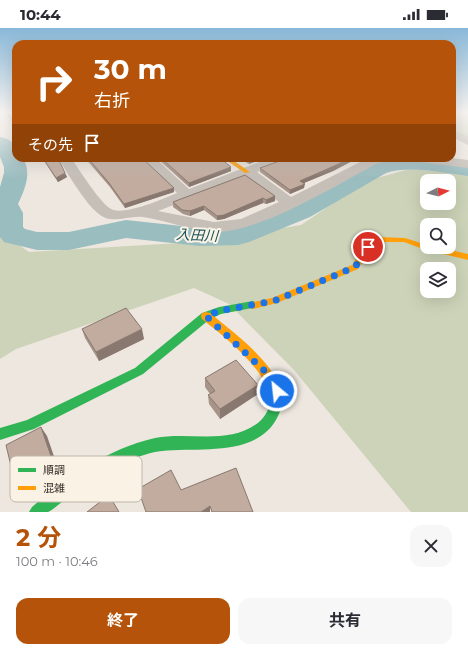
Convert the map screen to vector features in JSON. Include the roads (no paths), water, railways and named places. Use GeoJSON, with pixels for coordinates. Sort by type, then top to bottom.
{"type":"FeatureCollection","features":[{"type":"Feature","properties":{"kind":"street"},"geometry":{"type":"LineString","coordinates":[[456,135],[468,142]]}},
{"type":"Feature","properties":{"kind":"street"},"geometry":{"type":"LineString","coordinates":[[67,162],[97,204],[105,212],[115,215],[142,212],[272,162]]}},
{"type":"Feature","properties":{"kind":"street"},"geometry":{"type":"LineString","coordinates":[[151,162],[187,195]]}},
{"type":"Feature","properties":{"kind":"street"},"geometry":{"type":"LineString","coordinates":[[232,162],[290,203]]}},
{"type":"Feature","properties":{"kind":"street"},"geometry":{"type":"LineString","coordinates":[[142,212],[214,227],[244,223],[290,203],[370,162]]}},
{"type":"Feature","properties":{"kind":"street"},"geometry":{"type":"LineString","coordinates":[[452,162],[468,164]]}},
{"type":"Feature","properties":{"kind":"street"},"geometry":{"type":"LineString","coordinates":[[0,434],[29,425],[139,370],[206,316],[219,311],[274,301],[355,267],[368,247],[381,239],[405,240],[426,247],[468,257]]}},
{"type":"Feature","properties":{"kind":"street"},"geometry":{"type":"LineString","coordinates":[[122,456],[154,445],[201,443],[240,439],[256,434],[268,424],[276,408],[278,399],[277,391],[269,375],[206,316]]}},
{"type":"Feature","properties":{"kind":"street"},"geometry":{"type":"LineString","coordinates":[[37,512],[49,502]]}},
{"type":"Feature","properties":{"kind":"waterway","name":"入田川"},"geometry":{"type":"LineString","coordinates":[[0,143],[5,147],[12,158]]}},
{"type":"Feature","properties":{"kind":"waterway","name":"入田川"},"geometry":{"type":"LineString","coordinates":[[14,162],[16,173],[15,180],[5,204],[9,213],[9,229],[15,236],[37,241],[69,241],[126,229],[200,237],[238,236],[300,211],[378,168],[393,163],[411,163],[468,169]]}},
{"type":"Feature","properties":{"kind":"waterway","name":"入田川"},"geometry":{"type":"LineString","coordinates":[[0,206],[5,204]]}}]}
